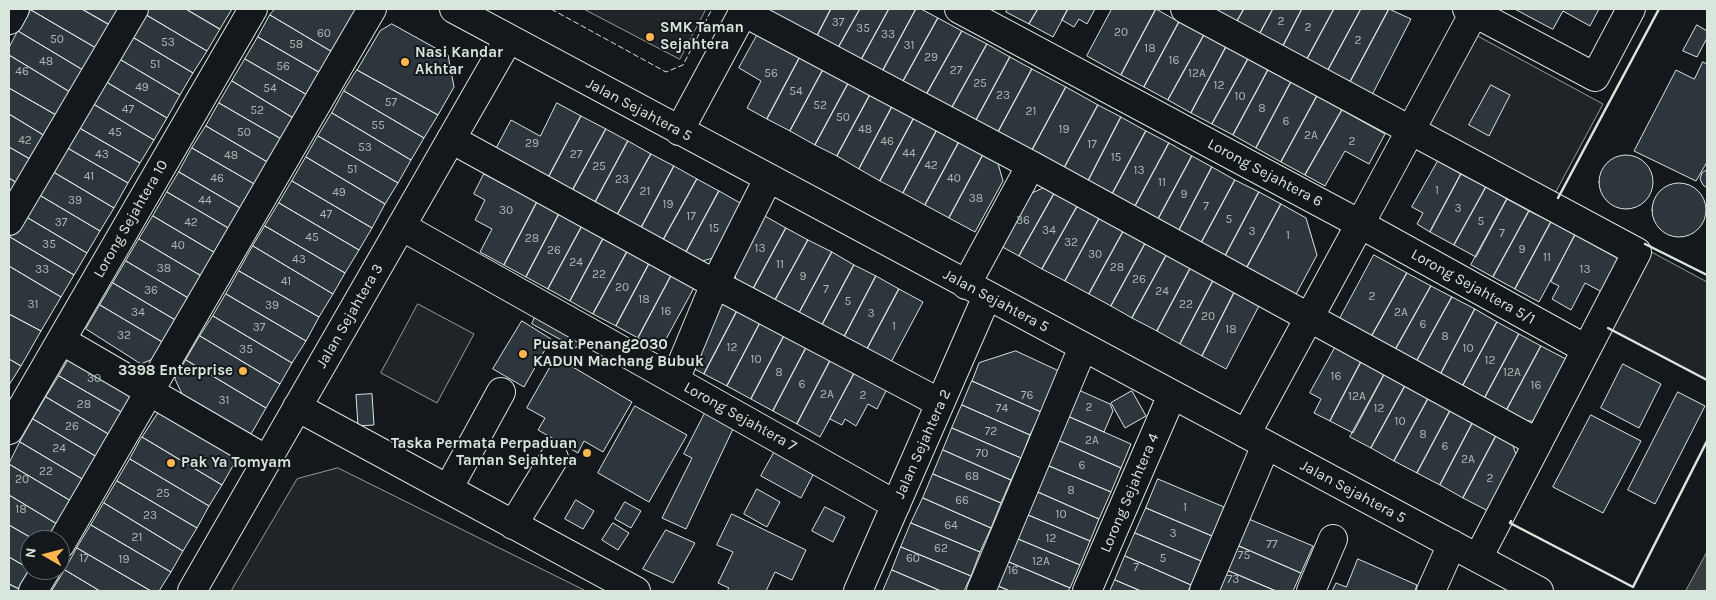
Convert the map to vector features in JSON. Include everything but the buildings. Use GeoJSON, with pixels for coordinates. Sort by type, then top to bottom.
{"type":"FeatureCollection","features":[{"type":"Feature","properties":{"kind":"street"},"geometry":{"type":"LineString","coordinates":[[9,20],[15,9]]}},
{"type":"Feature","properties":{"kind":"street"},"geometry":{"type":"LineString","coordinates":[[9,222],[134,9]]}},
{"type":"Feature","properties":{"kind":"street","name":"Lorong Sejahtera 10"},"geometry":{"type":"LineString","coordinates":[[9,430],[253,9]]}},
{"type":"Feature","properties":{"kind":"street"},"geometry":{"type":"LineString","coordinates":[[69,530],[372,9]]}},
{"type":"Feature","properties":{"kind":"street","name":"Jalan Sejahtera 5"},"geometry":{"type":"LineString","coordinates":[[454,9],[508,40],[1539,591]]}},
{"type":"Feature","properties":{"kind":"street","name":"Lorong Sejahtera 6"},"geometry":{"type":"LineString","coordinates":[[959,9],[1360,224]]}},
{"type":"Feature","properties":{"kind":"street"},"geometry":{"type":"LineString","coordinates":[[1184,9],[1637,252],[1478,558]]}},
{"type":"Feature","properties":{"kind":"street"},"geometry":{"type":"LineString","coordinates":[[1204,591],[1256,440],[1309,318],[1472,10],[1595,77],[1631,9]]}},
{"type":"Feature","properties":{"kind":"street"},"geometry":{"type":"LineString","coordinates":[[679,131],[744,10],[1031,165],[1538,444]]}},
{"type":"Feature","properties":{"kind":"street","name":"Jalan Sejahtera 3"},"geometry":{"type":"LineString","coordinates":[[192,591],[508,40]]}},
{"type":"Feature","properties":{"kind":"street"},"geometry":{"type":"LineString","coordinates":[[451,139],[715,284],[940,403]]}},
{"type":"Feature","properties":{"kind":"street","name":"Jalan Sejahtera 2"},"geometry":{"type":"LineString","coordinates":[[858,591],[940,403],[977,290],[1031,165]]}},
{"type":"Feature","properties":{"kind":"street"},"geometry":{"type":"LineString","coordinates":[[675,380],[715,284],[768,179]]}},
{"type":"Feature","properties":{"kind":"street","name":"Lorong Sejahtera 5/1"},"geometry":{"type":"LineString","coordinates":[[1360,224],[1586,349]]}},
{"type":"Feature","properties":{"kind":"street","name":"Lorong Sejahtera 7"},"geometry":{"type":"LineString","coordinates":[[402,226],[896,505]]}},
{"type":"Feature","properties":{"kind":"street"},"geometry":{"type":"LineString","coordinates":[[61,340],[267,460]]}},
{"type":"Feature","properties":{"kind":"street"},"geometry":{"type":"LineString","coordinates":[[981,591],[1083,347]]}},
{"type":"Feature","properties":{"kind":"street"},"geometry":{"type":"LineString","coordinates":[[448,489],[501,392]]}},
{"type":"Feature","properties":{"kind":"street","name":"Lorong Sejahtera 4"},"geometry":{"type":"LineString","coordinates":[[1088,591],[1172,395]]}},
{"type":"Feature","properties":{"kind":"street"},"geometry":{"type":"LineString","coordinates":[[297,407],[636,591]]}},
{"type":"Feature","properties":{"kind":"street"},"geometry":{"type":"LineString","coordinates":[[513,525],[554,458]]}},
{"type":"Feature","properties":{"kind":"street"},"geometry":{"type":"LineString","coordinates":[[1311,591],[1333,539]]}},
{"type":"Feature","properties":{"kind":"street"},"geometry":{"type":"LineString","coordinates":[[1431,591],[1452,544]]}},
{"type":"Feature","properties":{"kind":"street"},"geometry":{"type":"LineString","coordinates":[[33,591],[40,580]]}},
{"type":"Feature","properties":{"kind":"shaded area"},"geometry":{"type":"Polygon","coordinates":[[[584,9],[706,9],[680,59],[584,9]]]}},
{"type":"Feature","properties":{"kind":"shaded area"},"geometry":{"type":"Polygon","coordinates":[[[1474,34],[1603,104],[1553,197],[1425,127],[1474,34]]]}},
{"type":"Feature","properties":{"kind":"shaded area"},"geometry":{"type":"Polygon","coordinates":[[[1646,249],[1707,282],[1707,380],[1608,328],[1646,249]]]}},
{"type":"Feature","properties":{"kind":"shaded area"},"geometry":{"type":"Polygon","coordinates":[[[418,304],[474,334],[437,403],[381,373],[418,304]]]}},
{"type":"Feature","properties":{"kind":"shaded area"},"geometry":{"type":"Polygon","coordinates":[[[338,468],[586,591],[231,591],[297,479],[338,468]]]}},
{"type":"Feature","properties":{"kind":"shaded area"},"geometry":{"type":"Polygon","coordinates":[[[1707,552],[1707,591],[1686,591],[1707,552]]]}},
{"type":"Feature","properties":{"kind":"fence"},"geometry":{"type":"LineString","coordinates":[[551,9],[666,72],[683,65],[712,9]]}},
{"type":"Feature","properties":{"kind":"wall"},"geometry":{"type":"LineString","coordinates":[[1558,198],[1659,9]]}},
{"type":"Feature","properties":{"kind":"wall"},"geometry":{"type":"LineString","coordinates":[[1645,244],[1707,275]]}},
{"type":"Feature","properties":{"kind":"wall"},"geometry":{"type":"LineString","coordinates":[[1608,328],[1707,380]]}},
{"type":"Feature","properties":{"kind":"wall"},"geometry":{"type":"LineString","coordinates":[[1511,521],[1510,523],[1633,587],[1707,441]]}},
{"type":"Feature","properties":{"kind":"place","name":"SMK Taman Sejahtera"},"geometry":{"type":"Point","coordinates":[650,37]}},
{"type":"Feature","properties":{"kind":"place","name":"Nasi Kandar Akhtar"},"geometry":{"type":"Point","coordinates":[405,62]}},
{"type":"Feature","properties":{"kind":"place","name":"Pusat Penang2030 KADUN Machang Bubuk"},"geometry":{"type":"Point","coordinates":[523,354]}},
{"type":"Feature","properties":{"kind":"place","name":"3398 Enterprise"},"geometry":{"type":"Point","coordinates":[243,371]}},
{"type":"Feature","properties":{"kind":"place","name":"Taska Permata Perpaduan Taman Sejahtera"},"geometry":{"type":"Point","coordinates":[587,453]}},
{"type":"Feature","properties":{"kind":"place","name":"Pak Ya Tomyam"},"geometry":{"type":"Point","coordinates":[171,463]}}]}
